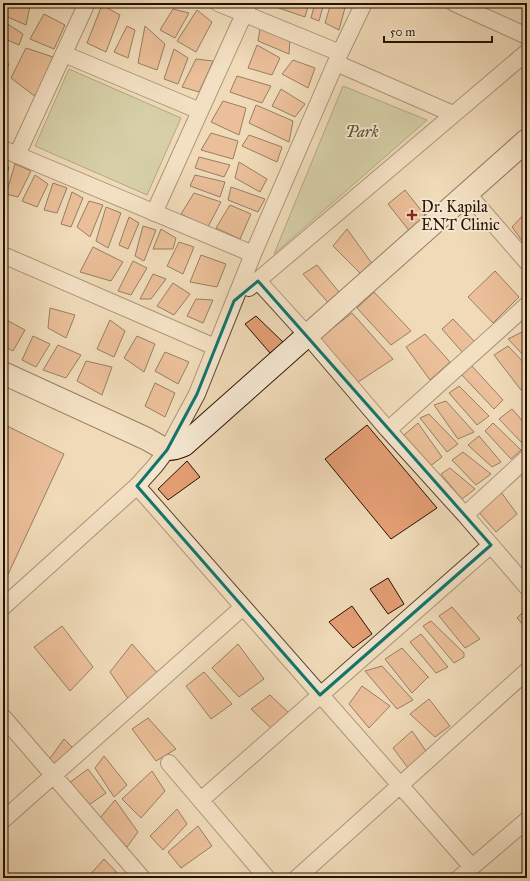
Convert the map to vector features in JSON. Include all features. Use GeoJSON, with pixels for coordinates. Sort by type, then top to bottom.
{"type":"FeatureCollection","features":[{"type":"Feature","properties":{"kind":"street"},"geometry":{"type":"LineString","coordinates":[[87,3],[64,54],[10,152],[254,254]]}},
{"type":"Feature","properties":{"kind":"street"},"geometry":{"type":"LineString","coordinates":[[218,3],[246,8],[338,58],[453,114]]}},
{"type":"Feature","properties":{"kind":"street"},"geometry":{"type":"LineString","coordinates":[[3,607],[137,486],[167,450],[197,394],[254,254],[338,58],[364,3]]}},
{"type":"Feature","properties":{"kind":"street"},"geometry":{"type":"LineString","coordinates":[[454,3],[527,36]]}},
{"type":"Feature","properties":{"kind":"street"},"geometry":{"type":"LineString","coordinates":[[154,213],[246,8]]}},
{"type":"Feature","properties":{"kind":"street"},"geometry":{"type":"LineString","coordinates":[[234,301],[527,52]]}},
{"type":"Feature","properties":{"kind":"street"},"geometry":{"type":"LineString","coordinates":[[64,54],[200,111]]}},
{"type":"Feature","properties":{"kind":"street"},"geometry":{"type":"LineString","coordinates":[[3,373],[147,439],[167,450],[176,449],[184,445],[308,336],[527,140]]}},
{"type":"Feature","properties":{"kind":"street"},"geometry":{"type":"LineString","coordinates":[[467,193],[527,262]]}},
{"type":"Feature","properties":{"kind":"street"},"geometry":{"type":"LineString","coordinates":[[3,255],[215,347]]}},
{"type":"Feature","properties":{"kind":"street"},"geometry":{"type":"LineString","coordinates":[[258,280],[527,587]]}},
{"type":"Feature","properties":{"kind":"street"},"geometry":{"type":"LineString","coordinates":[[388,430],[527,305]]}},
{"type":"Feature","properties":{"kind":"street"},"geometry":{"type":"LineString","coordinates":[[465,515],[527,458]]}},
{"type":"Feature","properties":{"kind":"street"},"geometry":{"type":"LineString","coordinates":[[137,486],[472,867]]}},
{"type":"Feature","properties":{"kind":"street"},"geometry":{"type":"LineString","coordinates":[[201,800],[491,545]]}},
{"type":"Feature","properties":{"kind":"street"},"geometry":{"type":"LineString","coordinates":[[3,820],[243,606]]}},
{"type":"Feature","properties":{"kind":"street"},"geometry":{"type":"LineString","coordinates":[[298,878],[527,671]]}},
{"type":"Feature","properties":{"kind":"street"},"geometry":{"type":"LineString","coordinates":[[3,717],[142,878]]}},
{"type":"Feature","properties":{"kind":"street"},"geometry":{"type":"LineString","coordinates":[[169,763],[267,878]]}},
{"type":"Feature","properties":{"kind":"street"},"geometry":{"type":"LineString","coordinates":[[459,878],[527,820]]}},
{"type":"Feature","properties":{"kind":"highlighted area"},"geometry":{"type":"Polygon","coordinates":[[[258,281],[491,545],[320,695],[137,486],[167,450],[197,394],[234,301],[258,281]]]}},
{"type":"Feature","properties":{"kind":"green space"},"geometry":{"type":"Polygon","coordinates":[[[69,69],[181,118],[147,195],[35,146],[69,69]]]}},
{"type":"Feature","properties":{"kind":"green space","name":"Park"},"geometry":{"type":"Polygon","coordinates":[[[343,86],[427,120],[274,254],[343,86]]]}},
{"type":"Feature","properties":{"kind":"building"},"geometry":{"type":"Polygon","coordinates":[[[5,3],[17,3],[30,6],[26,25],[3,15],[5,3]]]}},
{"type":"Feature","properties":{"kind":"building"},"geometry":{"type":"Polygon","coordinates":[[[275,3],[309,3],[305,17],[273,6],[275,3]]]}},
{"type":"Feature","properties":{"kind":"building"},"geometry":{"type":"Polygon","coordinates":[[[315,3],[324,3],[319,21],[311,18],[315,3]]]}},
{"type":"Feature","properties":{"kind":"building"},"geometry":{"type":"Polygon","coordinates":[[[331,3],[346,4],[339,30],[325,23],[331,3]]]}},
{"type":"Feature","properties":{"kind":"building"},"geometry":{"type":"Polygon","coordinates":[[[102,5],[120,15],[106,52],[87,43],[102,5]]]}},
{"type":"Feature","properties":{"kind":"building"},"geometry":{"type":"Polygon","coordinates":[[[173,9],[189,13],[175,38],[160,30],[173,9]]]}},
{"type":"Feature","properties":{"kind":"building"},"geometry":{"type":"Polygon","coordinates":[[[197,10],[212,22],[196,52],[177,41],[197,10]]]}},
{"type":"Feature","properties":{"kind":"building"},"geometry":{"type":"Polygon","coordinates":[[[44,14],[65,25],[54,49],[30,39],[44,14]]]}},
{"type":"Feature","properties":{"kind":"building"},"geometry":{"type":"Polygon","coordinates":[[[3,21],[23,34],[19,45],[3,38],[3,21]]]}},
{"type":"Feature","properties":{"kind":"building"},"geometry":{"type":"Polygon","coordinates":[[[127,26],[135,30],[128,58],[114,52],[127,26]]]}},
{"type":"Feature","properties":{"kind":"building"},"geometry":{"type":"Polygon","coordinates":[[[145,26],[165,44],[157,70],[138,63],[145,26]]]}},
{"type":"Feature","properties":{"kind":"building"},"geometry":{"type":"Polygon","coordinates":[[[260,29],[290,39],[289,54],[258,41],[260,29]]]}},
{"type":"Feature","properties":{"kind":"building"},"geometry":{"type":"Polygon","coordinates":[[[257,45],[280,58],[272,75],[248,68],[257,45]]]}},
{"type":"Feature","properties":{"kind":"building"},"geometry":{"type":"Polygon","coordinates":[[[26,48],[53,57],[36,97],[11,78],[26,48]]]}},
{"type":"Feature","properties":{"kind":"building"},"geometry":{"type":"Polygon","coordinates":[[[174,49],[188,58],[178,84],[164,79],[174,49]]]}},
{"type":"Feature","properties":{"kind":"building"},"geometry":{"type":"Polygon","coordinates":[[[196,59],[213,61],[199,92],[182,87],[196,59]]]}},
{"type":"Feature","properties":{"kind":"building"},"geometry":{"type":"Polygon","coordinates":[[[3,60],[9,64],[3,77],[3,60]]]}},
{"type":"Feature","properties":{"kind":"building"},"geometry":{"type":"Polygon","coordinates":[[[293,60],[315,68],[308,88],[282,74],[293,60]]]}},
{"type":"Feature","properties":{"kind":"building"},"geometry":{"type":"Polygon","coordinates":[[[237,76],[271,86],[262,103],[230,92],[237,76]]]}},
{"type":"Feature","properties":{"kind":"building"},"geometry":{"type":"Polygon","coordinates":[[[281,89],[305,104],[295,117],[272,106],[281,89]]]}},
{"type":"Feature","properties":{"kind":"building"},"geometry":{"type":"Polygon","coordinates":[[[223,101],[246,108],[239,135],[211,122],[223,101]]]}},
{"type":"Feature","properties":{"kind":"building"},"geometry":{"type":"Polygon","coordinates":[[[256,105],[293,121],[289,142],[249,123],[256,105]]]}},
{"type":"Feature","properties":{"kind":"building"},"geometry":{"type":"Polygon","coordinates":[[[211,133],[238,141],[233,159],[201,150],[211,133]]]}},
{"type":"Feature","properties":{"kind":"building"},"geometry":{"type":"Polygon","coordinates":[[[249,135],[282,147],[277,162],[242,146],[249,135]]]}},
{"type":"Feature","properties":{"kind":"building"},"geometry":{"type":"Polygon","coordinates":[[[199,157],[230,165],[224,177],[195,168],[199,157]]]}},
{"type":"Feature","properties":{"kind":"building"},"geometry":{"type":"Polygon","coordinates":[[[239,162],[267,179],[260,192],[235,178],[239,162]]]}},
{"type":"Feature","properties":{"kind":"building"},"geometry":{"type":"Polygon","coordinates":[[[3,163],[9,167],[3,189],[3,163]]]}},
{"type":"Feature","properties":{"kind":"building"},"geometry":{"type":"Polygon","coordinates":[[[15,164],[31,171],[18,197],[6,194],[15,164]]]}},
{"type":"Feature","properties":{"kind":"building"},"geometry":{"type":"Polygon","coordinates":[[[35,175],[48,184],[37,207],[22,201],[35,175]]]}},
{"type":"Feature","properties":{"kind":"building"},"geometry":{"type":"Polygon","coordinates":[[[195,175],[225,182],[220,197],[190,186],[195,175]]]}},
{"type":"Feature","properties":{"kind":"building"},"geometry":{"type":"Polygon","coordinates":[[[53,183],[67,188],[57,213],[44,210],[53,183]]]}},
{"type":"Feature","properties":{"kind":"building"},"geometry":{"type":"Polygon","coordinates":[[[231,187],[265,199],[258,212],[228,200],[231,187]]]}},
{"type":"Feature","properties":{"kind":"building"},"geometry":{"type":"Polygon","coordinates":[[[405,190],[436,229],[419,243],[388,204],[405,190]]]}},
{"type":"Feature","properties":{"kind":"building"},"geometry":{"type":"Polygon","coordinates":[[[72,192],[83,198],[71,227],[61,224],[72,192]]]}},
{"type":"Feature","properties":{"kind":"building"},"geometry":{"type":"Polygon","coordinates":[[[194,193],[221,202],[208,227],[181,214],[194,193]]]}},
{"type":"Feature","properties":{"kind":"building"},"geometry":{"type":"Polygon","coordinates":[[[89,201],[103,205],[90,237],[77,227],[89,201]]]}},
{"type":"Feature","properties":{"kind":"building"},"geometry":{"type":"Polygon","coordinates":[[[230,205],[251,214],[240,239],[216,228],[230,205]]]}},
{"type":"Feature","properties":{"kind":"building"},"geometry":{"type":"Polygon","coordinates":[[[106,207],[121,213],[108,248],[96,241],[106,207]]]}},
{"type":"Feature","properties":{"kind":"building"},"geometry":{"type":"Polygon","coordinates":[[[527,211],[527,243],[525,245],[512,227],[527,211]]]}},
{"type":"Feature","properties":{"kind":"building"},"geometry":{"type":"Polygon","coordinates":[[[129,217],[139,223],[128,249],[119,245],[129,217]]]}},
{"type":"Feature","properties":{"kind":"building"},"geometry":{"type":"Polygon","coordinates":[[[143,226],[156,230],[144,261],[135,256],[143,226]]]}},
{"type":"Feature","properties":{"kind":"building"},"geometry":{"type":"Polygon","coordinates":[[[161,229],[176,238],[173,249],[153,249],[161,229]]]}},
{"type":"Feature","properties":{"kind":"building"},"geometry":{"type":"Polygon","coordinates":[[[347,229],[376,269],[364,277],[333,246],[347,229]]]}},
{"type":"Feature","properties":{"kind":"building"},"geometry":{"type":"Polygon","coordinates":[[[179,242],[194,247],[183,274],[167,266],[179,242]]]}},
{"type":"Feature","properties":{"kind":"building"},"geometry":{"type":"Polygon","coordinates":[[[93,247],[123,262],[111,281],[80,272],[93,247]]]}},
{"type":"Feature","properties":{"kind":"building"},"geometry":{"type":"Polygon","coordinates":[[[201,255],[226,264],[217,287],[190,282],[201,255]]]}},
{"type":"Feature","properties":{"kind":"building"},"geometry":{"type":"Polygon","coordinates":[[[133,261],[147,268],[131,295],[118,291],[133,261]]]}},
{"type":"Feature","properties":{"kind":"building"},"geometry":{"type":"Polygon","coordinates":[[[317,265],[343,297],[331,306],[303,274],[317,265]]]}},
{"type":"Feature","properties":{"kind":"building"},"geometry":{"type":"Polygon","coordinates":[[[495,271],[519,297],[493,323],[468,297],[495,271]]]}},
{"type":"Feature","properties":{"kind":"building"},"geometry":{"type":"Polygon","coordinates":[[[153,274],[166,279],[151,299],[140,299],[153,274]]]}},
{"type":"Feature","properties":{"kind":"building"},"geometry":{"type":"Polygon","coordinates":[[[173,283],[190,294],[174,315],[157,306],[173,283]]]}},
{"type":"Feature","properties":{"kind":"building"},"geometry":{"type":"Polygon","coordinates":[[[374,292],[411,331],[391,345],[357,308],[374,292]]]}},
{"type":"Feature","properties":{"kind":"building"},"geometry":{"type":"Polygon","coordinates":[[[196,299],[213,300],[203,323],[187,316],[196,299]]]}},
{"type":"Feature","properties":{"kind":"building"},"geometry":{"type":"Polygon","coordinates":[[[50,308],[75,315],[66,338],[48,328],[50,308]]]}},
{"type":"Feature","properties":{"kind":"building"},"geometry":{"type":"Polygon","coordinates":[[[352,313],[393,359],[358,382],[320,338],[352,313]]]}},
{"type":"Feature","properties":{"kind":"building"},"geometry":{"type":"Polygon","coordinates":[[[256,316],[284,343],[270,353],[245,324],[256,316]]]}},
{"type":"Feature","properties":{"kind":"building"},"geometry":{"type":"Polygon","coordinates":[[[3,318],[25,330],[13,351],[3,346],[3,318]]]}},
{"type":"Feature","properties":{"kind":"building"},"geometry":{"type":"Polygon","coordinates":[[[453,319],[476,343],[464,354],[442,329],[453,319]]]}},
{"type":"Feature","properties":{"kind":"building"},"geometry":{"type":"Polygon","coordinates":[[[110,320],[125,331],[114,357],[97,349],[110,320]]]}},
{"type":"Feature","properties":{"kind":"building"},"geometry":{"type":"Polygon","coordinates":[[[526,330],[527,331],[527,359],[508,339],[526,330]]]}},
{"type":"Feature","properties":{"kind":"building"},"geometry":{"type":"Polygon","coordinates":[[[425,334],[450,362],[430,380],[406,347],[425,334]]]}},
{"type":"Feature","properties":{"kind":"building"},"geometry":{"type":"Polygon","coordinates":[[[33,336],[50,344],[36,367],[22,360],[33,336]]]}},
{"type":"Feature","properties":{"kind":"building"},"geometry":{"type":"Polygon","coordinates":[[[137,336],[155,344],[144,372],[124,358],[137,336]]]}},
{"type":"Feature","properties":{"kind":"building"},"geometry":{"type":"Polygon","coordinates":[[[58,345],[81,355],[66,378],[43,370],[58,345]]]}},
{"type":"Feature","properties":{"kind":"building"},"geometry":{"type":"Polygon","coordinates":[[[508,346],[527,366],[527,386],[521,390],[494,355],[508,346]]]}},
{"type":"Feature","properties":{"kind":"building"},"geometry":{"type":"Polygon","coordinates":[[[165,352],[189,362],[178,384],[155,371],[165,352]]]}},
{"type":"Feature","properties":{"kind":"building"},"geometry":{"type":"Polygon","coordinates":[[[86,361],[112,367],[102,395],[77,381],[86,361]]]}},
{"type":"Feature","properties":{"kind":"building"},"geometry":{"type":"Polygon","coordinates":[[[471,365],[503,400],[494,409],[461,374],[471,365]]]}},
{"type":"Feature","properties":{"kind":"building"},"geometry":{"type":"Polygon","coordinates":[[[155,383],[175,393],[165,417],[145,406],[155,383]]]}},
{"type":"Feature","properties":{"kind":"building"},"geometry":{"type":"Polygon","coordinates":[[[459,386],[489,416],[477,425],[449,393],[459,386]]]}},
{"type":"Feature","properties":{"kind":"building"},"geometry":{"type":"Polygon","coordinates":[[[446,401],[474,432],[458,439],[434,405],[446,401]]]}},
{"type":"Feature","properties":{"kind":"building"},"geometry":{"type":"Polygon","coordinates":[[[512,409],[527,426],[527,439],[523,444],[499,419],[512,409]]]}},
{"type":"Feature","properties":{"kind":"building"},"geometry":{"type":"Polygon","coordinates":[[[429,414],[458,444],[447,452],[420,418],[429,414]]]}},
{"type":"Feature","properties":{"kind":"building"},"geometry":{"type":"Polygon","coordinates":[[[418,423],[442,457],[429,467],[404,435],[418,423]]]}},
{"type":"Feature","properties":{"kind":"building"},"geometry":{"type":"Polygon","coordinates":[[[493,423],[521,450],[511,459],[485,431],[493,423]]]}},
{"type":"Feature","properties":{"kind":"building"},"geometry":{"type":"Polygon","coordinates":[[[3,424],[64,454],[4,583],[3,583],[3,424]]]}},
{"type":"Feature","properties":{"kind":"building"},"geometry":{"type":"Polygon","coordinates":[[[367,425],[437,508],[391,539],[325,459],[367,425]]]}},
{"type":"Feature","properties":{"kind":"building"},"geometry":{"type":"Polygon","coordinates":[[[479,436],[501,462],[492,467],[468,445],[479,436]]]}},
{"type":"Feature","properties":{"kind":"building"},"geometry":{"type":"Polygon","coordinates":[[[463,452],[491,474],[476,485],[452,460],[463,452]]]}},
{"type":"Feature","properties":{"kind":"building"},"geometry":{"type":"Polygon","coordinates":[[[187,461],[200,477],[168,500],[158,489],[187,461]]]}},
{"type":"Feature","properties":{"kind":"building"},"geometry":{"type":"Polygon","coordinates":[[[450,468],[475,489],[462,499],[441,474],[450,468]]]}},
{"type":"Feature","properties":{"kind":"building"},"geometry":{"type":"Polygon","coordinates":[[[501,492],[517,514],[496,532],[476,509],[501,492]]]}},
{"type":"Feature","properties":{"kind":"building"},"geometry":{"type":"Polygon","coordinates":[[[388,578],[404,604],[388,614],[370,589],[388,578]]]}},
{"type":"Feature","properties":{"kind":"building"},"geometry":{"type":"Polygon","coordinates":[[[352,606],[372,634],[353,648],[329,622],[352,606]]]}},
{"type":"Feature","properties":{"kind":"building"},"geometry":{"type":"Polygon","coordinates":[[[452,607],[480,639],[465,648],[439,616],[452,607]]]}},
{"type":"Feature","properties":{"kind":"building"},"geometry":{"type":"Polygon","coordinates":[[[527,608],[527,629],[517,618],[527,608]]]}},
{"type":"Feature","properties":{"kind":"building"},"geometry":{"type":"Polygon","coordinates":[[[431,621],[464,653],[464,657],[454,663],[423,626],[431,621]]]}},
{"type":"Feature","properties":{"kind":"building"},"geometry":{"type":"Polygon","coordinates":[[[62,626],[93,667],[70,691],[34,647],[62,626]]]}},
{"type":"Feature","properties":{"kind":"building"},"geometry":{"type":"Polygon","coordinates":[[[421,634],[448,667],[436,673],[410,642],[421,634]]]}},
{"type":"Feature","properties":{"kind":"building"},"geometry":{"type":"Polygon","coordinates":[[[132,644],[159,675],[129,700],[110,672],[132,644]]]}},
{"type":"Feature","properties":{"kind":"building"},"geometry":{"type":"Polygon","coordinates":[[[238,644],[264,679],[239,697],[212,668],[238,644]]]}},
{"type":"Feature","properties":{"kind":"building"},"geometry":{"type":"Polygon","coordinates":[[[402,648],[429,678],[428,677],[412,693],[385,659],[402,648]]]}},
{"type":"Feature","properties":{"kind":"building"},"geometry":{"type":"Polygon","coordinates":[[[382,666],[413,700],[397,709],[365,671],[382,666]]]}},
{"type":"Feature","properties":{"kind":"building"},"geometry":{"type":"Polygon","coordinates":[[[204,672],[232,704],[211,719],[186,686],[204,672]]]}},
{"type":"Feature","properties":{"kind":"building"},"geometry":{"type":"Polygon","coordinates":[[[362,686],[390,706],[369,728],[349,704],[362,686]]]}},
{"type":"Feature","properties":{"kind":"building"},"geometry":{"type":"Polygon","coordinates":[[[270,695],[290,714],[272,729],[251,709],[270,695]]]}},
{"type":"Feature","properties":{"kind":"building"},"geometry":{"type":"Polygon","coordinates":[[[429,699],[450,726],[435,737],[410,714],[429,699]]]}},
{"type":"Feature","properties":{"kind":"building"},"geometry":{"type":"Polygon","coordinates":[[[148,718],[176,749],[156,761],[132,729],[148,718]]]}},
{"type":"Feature","properties":{"kind":"building"},"geometry":{"type":"Polygon","coordinates":[[[412,731],[426,751],[408,768],[393,748],[412,731]]]}},
{"type":"Feature","properties":{"kind":"building"},"geometry":{"type":"Polygon","coordinates":[[[64,739],[76,751],[57,769],[48,761],[64,739]]]}},
{"type":"Feature","properties":{"kind":"building"},"geometry":{"type":"Polygon","coordinates":[[[104,756],[127,785],[114,797],[95,768],[104,756]]]}},
{"type":"Feature","properties":{"kind":"building"},"geometry":{"type":"Polygon","coordinates":[[[88,769],[106,793],[89,805],[69,783],[88,769]]]}},
{"type":"Feature","properties":{"kind":"building"},"geometry":{"type":"Polygon","coordinates":[[[152,771],[165,791],[141,818],[122,799],[152,771]]]}},
{"type":"Feature","properties":{"kind":"building"},"geometry":{"type":"Polygon","coordinates":[[[115,800],[138,832],[127,847],[100,818],[115,800]]]}},
{"type":"Feature","properties":{"kind":"building"},"geometry":{"type":"Polygon","coordinates":[[[177,809],[187,824],[163,850],[150,836],[177,809]]]}},
{"type":"Feature","properties":{"kind":"building"},"geometry":{"type":"Polygon","coordinates":[[[198,826],[212,846],[181,868],[168,852],[198,826]]]}},
{"type":"Feature","properties":{"kind":"building"},"geometry":{"type":"Polygon","coordinates":[[[104,859],[122,878],[87,878],[104,859]]]}},
{"type":"Feature","properties":{"kind":"place","name":"Dr. Kapila ENT Clinic"},"geometry":{"type":"Point","coordinates":[412,215]}}]}
